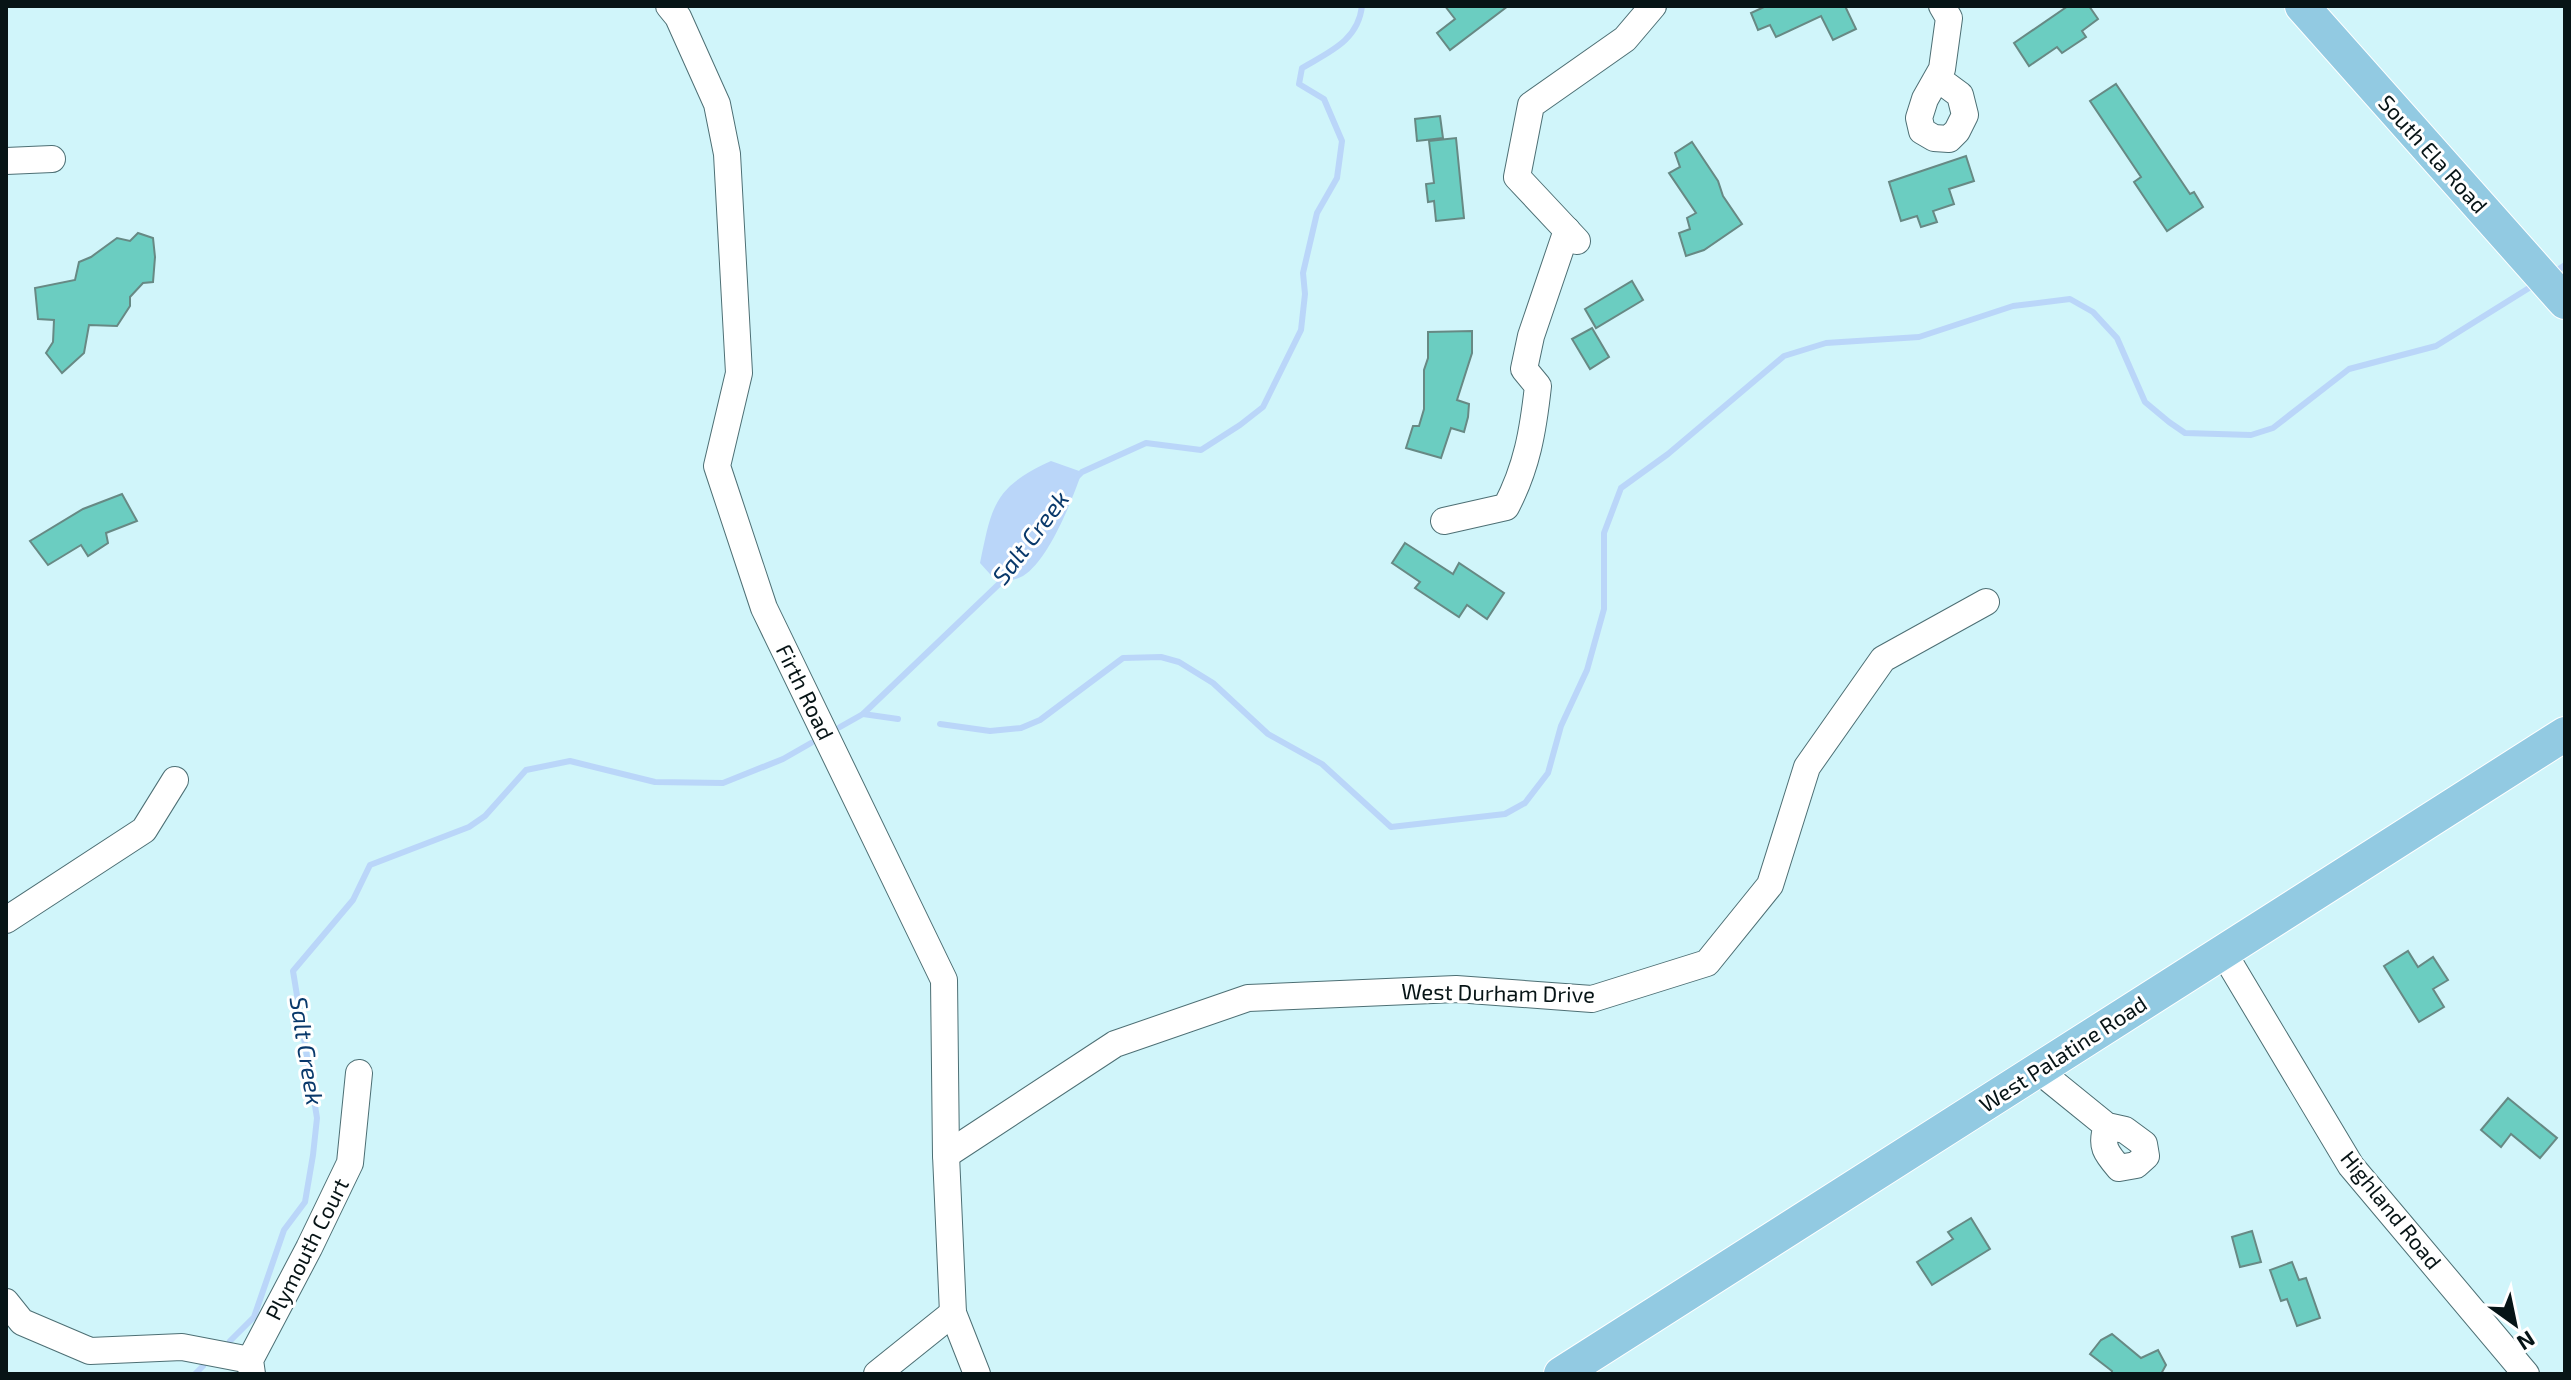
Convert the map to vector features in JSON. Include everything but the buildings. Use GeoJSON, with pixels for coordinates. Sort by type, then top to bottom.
{"type":"FeatureCollection","features":[{"type":"Feature","properties":{"kind":"main road","name":"South Ela Road"},"geometry":{"type":"LineString","coordinates":[[2302,6],[2565,302]]}},
{"type":"Feature","properties":{"kind":"main road","name":"West Palatine Road"},"geometry":{"type":"LineString","coordinates":[[1561,1374],[2565,734]]}},
{"type":"Feature","properties":{"kind":"street","name":"Firth Road"},"geometry":{"type":"LineString","coordinates":[[669,6],[678,17],[717,104],[727,154],[739,373],[717,466],[764,608],[944,980],[946,1155],[953,1313],[977,1374]]}},
{"type":"Feature","properties":{"kind":"street"},"geometry":{"type":"LineString","coordinates":[[1444,521],[1506,507],[1521,478],[1534,422],[1538,386],[1524,369],[1535,322],[1572,236],[1517,177],[1531,105],[1625,39],[1653,6]]}},
{"type":"Feature","properties":{"kind":"street"},"geometry":{"type":"LineString","coordinates":[[1937,78],[1942,69],[1949,18],[1942,6]]}},
{"type":"Feature","properties":{"kind":"street"},"geometry":{"type":"LineString","coordinates":[[6,161],[52,159]]}},
{"type":"Feature","properties":{"kind":"street","name":"West Durham Drive"},"geometry":{"type":"LineString","coordinates":[[946,1155],[1115,1044],[1248,998],[1456,989],[1592,999],[1707,963],[1770,885],[1807,767],[1883,659],[1986,602]]}},
{"type":"Feature","properties":{"kind":"street"},"geometry":{"type":"LineString","coordinates":[[6,920],[144,830],[175,780]]}},
{"type":"Feature","properties":{"kind":"street","name":"Highland Road"},"geometry":{"type":"LineString","coordinates":[[2223,952],[2351,1166],[2526,1374]]}},
{"type":"Feature","properties":{"kind":"street"},"geometry":{"type":"LineString","coordinates":[[2038,1070],[2107,1126]]}},
{"type":"Feature","properties":{"kind":"street","name":"Plymouth Court"},"geometry":{"type":"LineString","coordinates":[[251,1367],[350,1163],[359,1073]]}},
{"type":"Feature","properties":{"kind":"street"},"geometry":{"type":"LineString","coordinates":[[6,1302],[22,1322],[90,1351],[182,1347],[251,1367]]}},
{"type":"Feature","properties":{"kind":"street"},"geometry":{"type":"LineString","coordinates":[[877,1374],[953,1313]]}},
{"type":"Feature","properties":{"kind":"water"},"geometry":{"type":"Polygon","coordinates":[[[1051,461],[1082,472],[1072,498],[1050,543],[1033,568],[1020,577],[999,584],[980,563],[993,512],[1007,489],[1032,470],[1051,461]]]}},
{"type":"Feature","properties":{"kind":"waterway","name":"Salt Creek"},"geometry":{"type":"LineString","coordinates":[[1078,476],[1146,443],[1201,450],[1263,407],[1301,330],[1305,294],[1303,273],[1317,213],[1337,178],[1342,141],[1324,99],[1299,84],[1302,68],[1332,51],[1348,37],[1355,28],[1362,6]]}},
{"type":"Feature","properties":{"kind":"waterway"},"geometry":{"type":"LineString","coordinates":[[2559,269],[2565,265]]}},
{"type":"Feature","properties":{"kind":"waterway"},"geometry":{"type":"LineString","coordinates":[[940,724],[990,731],[1021,728],[1040,720],[1123,658],[1161,657],[1179,662],[1213,683],[1268,734],[1322,764],[1391,827],[1505,814],[1525,803],[1548,773],[1561,726],[1587,670],[1604,609],[1604,533],[1621,488],[1668,454],[1784,356],[1826,343],[1919,337],[2013,306],[2070,299],[2093,312],[2117,338],[2145,402],[2169,422],[2185,433],[2251,435],[2273,428],[2349,369],[2436,346],[2529,288]]}},
{"type":"Feature","properties":{"kind":"waterway","name":"Salt Creek"},"geometry":{"type":"LineString","coordinates":[[840,727],[863,714],[999,584],[1002,577]]}},
{"type":"Feature","properties":{"kind":"waterway"},"geometry":{"type":"LineString","coordinates":[[863,714],[898,719]]}},
{"type":"Feature","properties":{"kind":"waterway","name":"Salt Creek"},"geometry":{"type":"LineString","coordinates":[[230,1341],[254,1317],[284,1230],[305,1202],[317,1118],[293,971],[353,900],[370,865],[469,827],[485,816],[526,770],[570,761],[655,782],[723,783],[783,759],[811,743]]}},
{"type":"Feature","properties":{"kind":"waterway","name":"Salt Creek"},"geometry":{"type":"LineString","coordinates":[[195,1374],[203,1366]]}}]}
